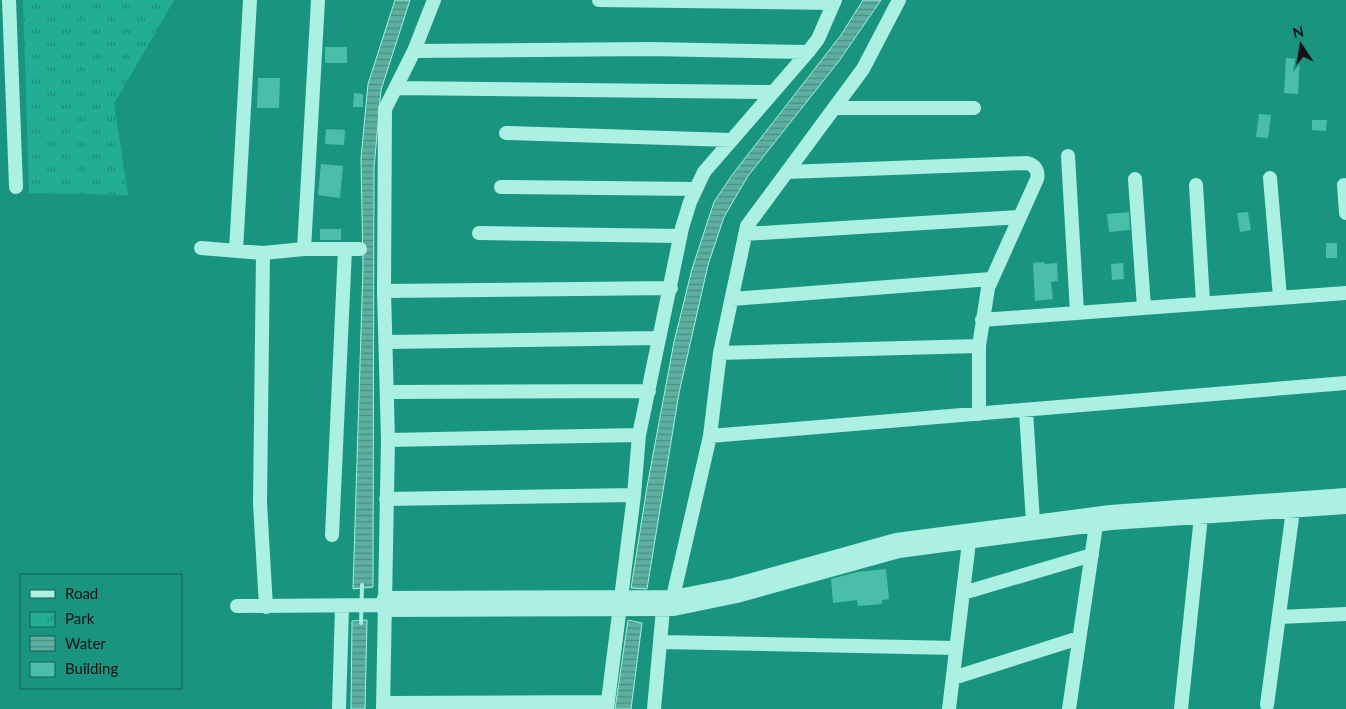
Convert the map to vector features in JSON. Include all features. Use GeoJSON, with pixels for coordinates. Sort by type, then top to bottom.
{"type":"FeatureCollection","features":[{"type":"Feature","properties":{"kind":"street"},"geometry":{"type":"LineString","coordinates":[[9,0],[6,60],[16,187]]}},
{"type":"Feature","properties":{"kind":"street"},"geometry":{"type":"LineString","coordinates":[[236,251],[250,0]]}},
{"type":"Feature","properties":{"kind":"street"},"geometry":{"type":"LineString","coordinates":[[304,249],[318,0]]}},
{"type":"Feature","properties":{"kind":"street"},"geometry":{"type":"LineString","coordinates":[[434,0],[414,51],[385,109],[384,291],[388,440],[383,706],[608,706],[634,495],[639,435],[649,391],[657,338],[671,288],[680,236],[704,172],[808,52],[818,38],[834,1],[599,0]]}},
{"type":"Feature","properties":{"kind":"street"},"geometry":{"type":"LineString","coordinates":[[673,597],[710,436],[720,352],[747,226],[863,70],[899,0]]}},
{"type":"Feature","properties":{"kind":"street"},"geometry":{"type":"LineString","coordinates":[[414,51],[650,48],[808,52]]}},
{"type":"Feature","properties":{"kind":"street"},"geometry":{"type":"LineString","coordinates":[[396,88],[772,92]]}},
{"type":"Feature","properties":{"kind":"street"},"geometry":{"type":"LineString","coordinates":[[834,108],[974,108]]}},
{"type":"Feature","properties":{"kind":"street"},"geometry":{"type":"LineString","coordinates":[[506,133],[731,140]]}},
{"type":"Feature","properties":{"kind":"street"},"geometry":{"type":"LineString","coordinates":[[1068,156],[1077,312]]}},
{"type":"Feature","properties":{"kind":"street"},"geometry":{"type":"LineString","coordinates":[[787,172],[1033,164],[1038,175],[991,279],[982,320],[979,346],[979,414]]}},
{"type":"Feature","properties":{"kind":"street"},"geometry":{"type":"LineString","coordinates":[[1270,178],[1280,297]]}},
{"type":"Feature","properties":{"kind":"street"},"geometry":{"type":"LineString","coordinates":[[1136,179],[1144,307]]}},
{"type":"Feature","properties":{"kind":"street"},"geometry":{"type":"LineString","coordinates":[[1344,185],[1346,213]]}},
{"type":"Feature","properties":{"kind":"street"},"geometry":{"type":"LineString","coordinates":[[1196,186],[1203,302]]}},
{"type":"Feature","properties":{"kind":"street"},"geometry":{"type":"LineString","coordinates":[[501,187],[696,190]]}},
{"type":"Feature","properties":{"kind":"street"},"geometry":{"type":"LineString","coordinates":[[745,234],[1020,217]]}},
{"type":"Feature","properties":{"kind":"street"},"geometry":{"type":"LineString","coordinates":[[479,233],[680,236]]}},
{"type":"Feature","properties":{"kind":"street"},"geometry":{"type":"LineString","coordinates":[[201,248],[263,253],[304,249],[360,249]]}},
{"type":"Feature","properties":{"kind":"street"},"geometry":{"type":"LineString","coordinates":[[332,535],[345,249]]}},
{"type":"Feature","properties":{"kind":"street"},"geometry":{"type":"LineString","coordinates":[[263,253],[260,503],[266,606]]}},
{"type":"Feature","properties":{"kind":"street"},"geometry":{"type":"LineString","coordinates":[[732,299],[991,279]]}},
{"type":"Feature","properties":{"kind":"street"},"geometry":{"type":"LineString","coordinates":[[384,291],[671,288]]}},
{"type":"Feature","properties":{"kind":"street"},"geometry":{"type":"LineString","coordinates":[[982,320],[1203,302],[1346,293]]}},
{"type":"Feature","properties":{"kind":"street"},"geometry":{"type":"LineString","coordinates":[[386,342],[657,338]]}},
{"type":"Feature","properties":{"kind":"street"},"geometry":{"type":"LineString","coordinates":[[720,352],[979,346]]}},
{"type":"Feature","properties":{"kind":"street"},"geometry":{"type":"LineString","coordinates":[[710,436],[1346,383]]}},
{"type":"Feature","properties":{"kind":"street"},"geometry":{"type":"LineString","coordinates":[[388,392],[649,391]]}},
{"type":"Feature","properties":{"kind":"street"},"geometry":{"type":"LineString","coordinates":[[1026,411],[1033,522]]}},
{"type":"Feature","properties":{"kind":"street"},"geometry":{"type":"LineString","coordinates":[[388,440],[639,435]]}},
{"type":"Feature","properties":{"kind":"street"},"geometry":{"type":"LineString","coordinates":[[386,499],[634,495]]}},
{"type":"Feature","properties":{"kind":"street"},"geometry":{"type":"LineString","coordinates":[[237,606],[621,603],[673,597],[734,585],[896,540],[1110,512],[1346,495]]}},
{"type":"Feature","properties":{"kind":"street"},"geometry":{"type":"LineString","coordinates":[[621,603],[663,609],[737,596],[899,552],[1096,525],[1346,507]]}},
{"type":"Feature","properties":{"kind":"street"},"geometry":{"type":"LineString","coordinates":[[1267,706],[1292,510]]}},
{"type":"Feature","properties":{"kind":"street"},"geometry":{"type":"LineString","coordinates":[[1181,709],[1201,516]]}},
{"type":"Feature","properties":{"kind":"street"},"geometry":{"type":"LineString","coordinates":[[1069,709],[1096,525]]}},
{"type":"Feature","properties":{"kind":"street"},"geometry":{"type":"LineString","coordinates":[[949,709],[969,542]]}},
{"type":"Feature","properties":{"kind":"street"},"geometry":{"type":"LineString","coordinates":[[963,593],[1092,555]]}},
{"type":"Feature","properties":{"kind":"street"},"geometry":{"type":"LineString","coordinates":[[339,709],[347,606]]}},
{"type":"Feature","properties":{"kind":"street"},"geometry":{"type":"LineString","coordinates":[[654,709],[663,609]]}},
{"type":"Feature","properties":{"kind":"street"},"geometry":{"type":"LineString","coordinates":[[1279,617],[1346,614]]}},
{"type":"Feature","properties":{"kind":"street"},"geometry":{"type":"LineString","coordinates":[[953,678],[1079,638]]}},
{"type":"Feature","properties":{"kind":"street"},"geometry":{"type":"LineString","coordinates":[[660,642],[956,648]]}},
{"type":"Feature","properties":{"kind":"green space"},"geometry":{"type":"Polygon","coordinates":[[[23,0],[174,0],[114,104],[128,195],[29,193],[23,0]]]}},
{"type":"Feature","properties":{"kind":"water"},"geometry":{"type":"Polygon","coordinates":[[[395,0],[410,0],[381,90],[374,168],[373,587],[353,589],[363,267],[361,158],[368,84],[395,0]]]}},
{"type":"Feature","properties":{"kind":"water"},"geometry":{"type":"Polygon","coordinates":[[[863,0],[881,0],[839,61],[748,176],[724,217],[708,265],[679,393],[647,589],[631,588],[647,487],[674,342],[692,269],[714,202],[732,175],[841,35],[863,0]]]}},
{"type":"Feature","properties":{"kind":"water"},"geometry":{"type":"Polygon","coordinates":[[[367,620],[365,709],[351,709],[352,621],[367,620]]]}},
{"type":"Feature","properties":{"kind":"water"},"geometry":{"type":"Polygon","coordinates":[[[628,620],[642,623],[631,709],[615,709],[628,620]]]}},
{"type":"Feature","properties":{"kind":"building"},"geometry":{"type":"Polygon","coordinates":[[[325,47],[347,47],[347,63],[325,63],[325,47]]]}},
{"type":"Feature","properties":{"kind":"building"},"geometry":{"type":"Polygon","coordinates":[[[1286,58],[1300,59],[1298,94],[1284,93],[1286,58]]]}},
{"type":"Feature","properties":{"kind":"building"},"geometry":{"type":"Polygon","coordinates":[[[258,78],[280,78],[279,108],[257,108],[258,78]]]}},
{"type":"Feature","properties":{"kind":"building"},"geometry":{"type":"Polygon","coordinates":[[[354,93],[363,94],[363,107],[353,107],[354,93]]]}},
{"type":"Feature","properties":{"kind":"building"},"geometry":{"type":"Polygon","coordinates":[[[1259,114],[1271,115],[1268,138],[1256,137],[1259,114]]]}},
{"type":"Feature","properties":{"kind":"building"},"geometry":{"type":"Polygon","coordinates":[[[1312,120],[1327,120],[1326,131],[1312,130],[1312,120]]]}},
{"type":"Feature","properties":{"kind":"building"},"geometry":{"type":"Polygon","coordinates":[[[326,129],[345,130],[344,145],[325,144],[326,129]]]}},
{"type":"Feature","properties":{"kind":"building"},"geometry":{"type":"Polygon","coordinates":[[[321,164],[343,166],[340,198],[318,195],[321,164]]]}},
{"type":"Feature","properties":{"kind":"building"},"geometry":{"type":"Polygon","coordinates":[[[1129,212],[1130,230],[1109,232],[1107,214],[1129,212]]]}},
{"type":"Feature","properties":{"kind":"building"},"geometry":{"type":"Polygon","coordinates":[[[1248,212],[1251,230],[1240,232],[1237,213],[1248,212]]]}},
{"type":"Feature","properties":{"kind":"building"},"geometry":{"type":"Polygon","coordinates":[[[320,229],[341,229],[341,240],[320,240],[320,229]]]}},
{"type":"Feature","properties":{"kind":"building"},"geometry":{"type":"Polygon","coordinates":[[[1326,243],[1337,243],[1337,258],[1326,258],[1326,243]]]}},
{"type":"Feature","properties":{"kind":"building"},"geometry":{"type":"Polygon","coordinates":[[[1044,262],[1045,264],[1057,263],[1058,281],[1051,282],[1053,299],[1035,301],[1033,263],[1044,262]]]}},
{"type":"Feature","properties":{"kind":"building"},"geometry":{"type":"Polygon","coordinates":[[[1123,263],[1124,279],[1112,280],[1111,264],[1123,263]]]}},
{"type":"Feature","properties":{"kind":"building"},"geometry":{"type":"Polygon","coordinates":[[[886,569],[889,599],[882,600],[882,604],[858,606],[857,600],[833,603],[831,579],[857,572],[886,569]]]}},
{"type":"Feature","properties":{"kind":"waterway"},"geometry":{"type":"LineString","coordinates":[[361,623],[362,585]]}}]}
